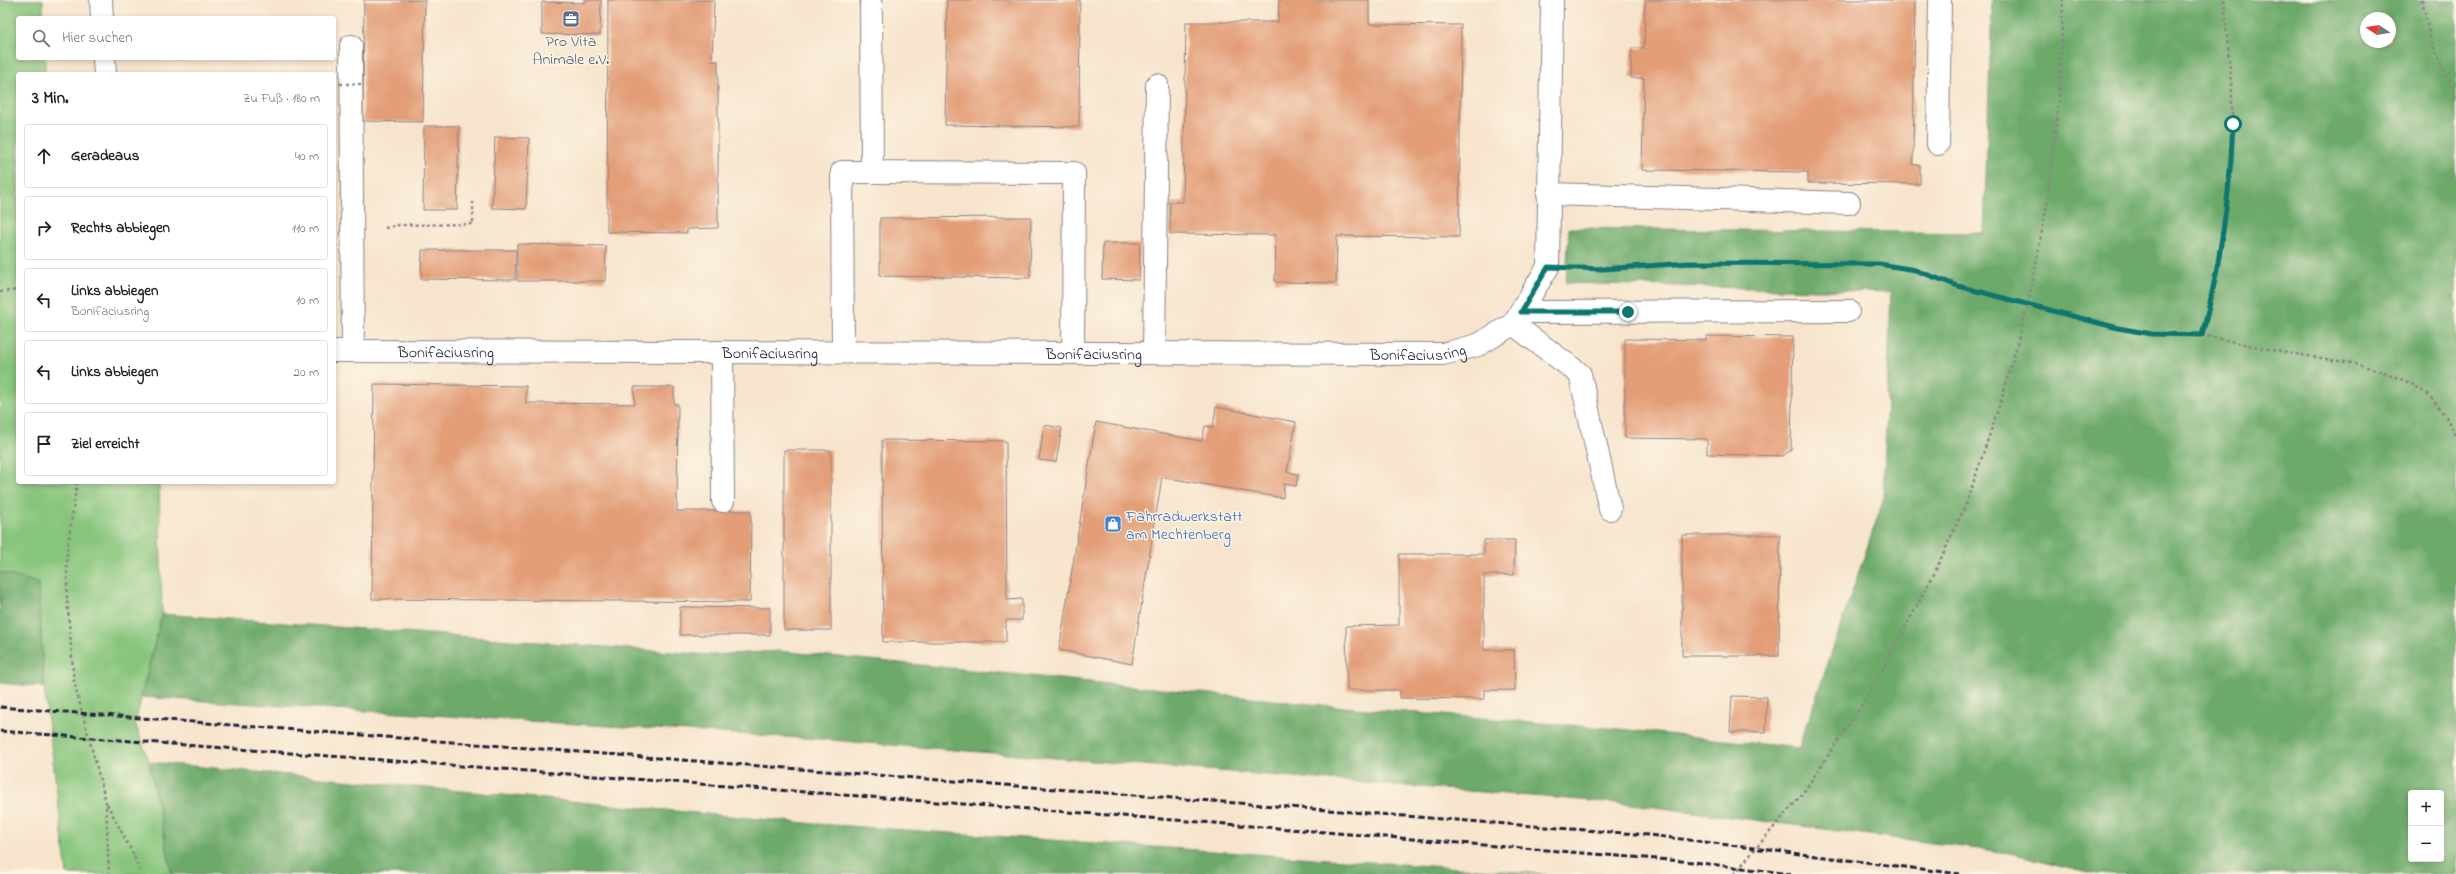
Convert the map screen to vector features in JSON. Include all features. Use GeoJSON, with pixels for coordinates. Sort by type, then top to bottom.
{"type":"FeatureCollection","features":[{"type":"Feature","properties":{"kind":"street"},"geometry":{"type":"LineString","coordinates":[[101,0],[102,16]]}},
{"type":"Feature","properties":{"kind":"street"},"geometry":{"type":"LineString","coordinates":[[1548,267],[1552,0]]}},
{"type":"Feature","properties":{"kind":"street"},"geometry":{"type":"LineString","coordinates":[[1938,144],[1940,0]]}},
{"type":"Feature","properties":{"kind":"street"},"geometry":{"type":"LineString","coordinates":[[871,4],[872,172]]}},
{"type":"Feature","properties":{"kind":"street"},"geometry":{"type":"LineString","coordinates":[[343,351],[352,235],[351,46]]}},
{"type":"Feature","properties":{"kind":"street"},"geometry":{"type":"LineString","coordinates":[[104,60],[105,72]]}},
{"type":"Feature","properties":{"kind":"street"},"geometry":{"type":"LineString","coordinates":[[1154,353],[1157,85]]}},
{"type":"Feature","properties":{"kind":"street"},"geometry":{"type":"LineString","coordinates":[[843,352],[842,172],[1074,172],[1073,353]]}},
{"type":"Feature","properties":{"kind":"street"},"geometry":{"type":"LineString","coordinates":[[1548,194],[1849,203]]}},
{"type":"Feature","properties":{"kind":"street","name":"Bonifaciusring"},"geometry":{"type":"LineString","coordinates":[[343,351],[1443,354],[1478,345],[1517,318],[1548,267]]}},
{"type":"Feature","properties":{"kind":"street"},"geometry":{"type":"LineString","coordinates":[[1517,318],[1848,312]]}},
{"type":"Feature","properties":{"kind":"street"},"geometry":{"type":"LineString","coordinates":[[1517,318],[1580,374],[1610,509]]}},
{"type":"Feature","properties":{"kind":"street"},"geometry":{"type":"LineString","coordinates":[[722,352],[723,501]]}},
{"type":"Feature","properties":{"kind":"path"},"geometry":{"type":"LineString","coordinates":[[1734,874],[1803,793],[1868,696],[1934,576],[1966,504],[2002,398],[2028,305],[2047,204],[2059,99],[2063,0]]}},
{"type":"Feature","properties":{"kind":"path"},"geometry":{"type":"LineString","coordinates":[[2202,335],[2214,292],[2232,155],[2232,93],[2224,0]]}},
{"type":"Feature","properties":{"kind":"path"},"geometry":{"type":"LineString","coordinates":[[2422,0],[2432,41],[2456,97]]}},
{"type":"Feature","properties":{"kind":"path"},"geometry":{"type":"LineString","coordinates":[[336,84],[363,84]]}},
{"type":"Feature","properties":{"kind":"path"},"geometry":{"type":"LineString","coordinates":[[352,235],[399,225],[473,224],[473,202]]}},
{"type":"Feature","properties":{"kind":"path"},"geometry":{"type":"LineString","coordinates":[[1548,267],[1603,269],[1689,263],[1879,264],[1915,270],[1958,286],[2118,328],[2152,334],[2202,335],[2276,351],[2358,364],[2403,379],[2428,394],[2445,415],[2456,437]]}},
{"type":"Feature","properties":{"kind":"path"},"geometry":{"type":"LineString","coordinates":[[0,292],[16,290]]}},
{"type":"Feature","properties":{"kind":"path"},"geometry":{"type":"LineString","coordinates":[[77,484],[67,551],[68,598],[74,682],[106,802],[110,874]]}},
{"type":"Feature","properties":{"kind":"path"},"geometry":{"type":"LineString","coordinates":[[106,802],[133,854],[141,874]]}},
{"type":"Feature","properties":{"kind":"green space"},"geometry":{"type":"Polygon","coordinates":[[[0,0],[43,0],[43,16],[16,16],[16,60],[45,60],[45,72],[16,72],[16,484],[159,484],[162,614],[135,723],[149,762],[172,874],[67,874],[44,687],[38,583],[32,582],[0,622],[0,0]]]}},
{"type":"Feature","properties":{"kind":"green space"},"geometry":{"type":"Polygon","coordinates":[[[1992,0],[2456,0],[2456,874],[2097,874],[2010,853],[1631,804],[817,739],[141,697],[162,614],[712,655],[779,651],[1342,707],[1619,729],[1799,748],[1883,501],[1891,292],[1566,283],[1569,228],[1984,233],[1992,0]]]}},
{"type":"Feature","properties":{"kind":"green space"},"geometry":{"type":"Polygon","coordinates":[[[0,572],[38,583],[44,687],[0,683],[0,572]]]}},
{"type":"Feature","properties":{"kind":"green space"},"geometry":{"type":"Polygon","coordinates":[[[149,762],[804,823],[1546,874],[172,874],[149,762]]]}},
{"type":"Feature","properties":{"kind":"building"},"geometry":{"type":"Polygon","coordinates":[[[364,0],[425,0],[423,122],[363,121],[364,0]]]}},
{"type":"Feature","properties":{"kind":"building","name":"Pro Vita Animale e.V."},"geometry":{"type":"Polygon","coordinates":[[[584,0],[601,0],[600,35],[542,34],[542,2],[584,3],[584,0]]]}},
{"type":"Feature","properties":{"kind":"building"},"geometry":{"type":"Polygon","coordinates":[[[608,0],[714,0],[712,61],[718,61],[718,228],[687,229],[687,233],[607,232],[608,0]]]}},
{"type":"Feature","properties":{"kind":"building"},"geometry":{"type":"Polygon","coordinates":[[[947,0],[1080,0],[1079,127],[945,125],[947,0]]]}},
{"type":"Feature","properties":{"kind":"building"},"geometry":{"type":"Polygon","coordinates":[[[1279,0],[1369,0],[1369,24],[1461,25],[1459,237],[1337,236],[1336,283],[1275,282],[1276,235],[1170,234],[1170,202],[1183,202],[1186,22],[1278,22],[1279,0]]]}},
{"type":"Feature","properties":{"kind":"building"},"geometry":{"type":"Polygon","coordinates":[[[1645,0],[1915,0],[1913,165],[1920,165],[1920,184],[1808,183],[1808,172],[1642,170],[1644,78],[1631,78],[1632,48],[1644,48],[1645,0]]]}},
{"type":"Feature","properties":{"kind":"building"},"geometry":{"type":"Polygon","coordinates":[[[424,126],[459,126],[457,210],[423,210],[424,126]]]}},
{"type":"Feature","properties":{"kind":"building"},"geometry":{"type":"Polygon","coordinates":[[[495,137],[529,138],[526,209],[492,208],[495,137]]]}},
{"type":"Feature","properties":{"kind":"building"},"geometry":{"type":"Polygon","coordinates":[[[1031,217],[1030,278],[880,276],[880,218],[1031,217]]]}},
{"type":"Feature","properties":{"kind":"building"},"geometry":{"type":"Polygon","coordinates":[[[1103,243],[1140,243],[1139,280],[1102,279],[1103,243]]]}},
{"type":"Feature","properties":{"kind":"building"},"geometry":{"type":"Polygon","coordinates":[[[517,244],[606,246],[605,281],[517,281],[517,244]]]}},
{"type":"Feature","properties":{"kind":"building"},"geometry":{"type":"Polygon","coordinates":[[[422,250],[516,250],[515,280],[421,279],[422,250]]]}},
{"type":"Feature","properties":{"kind":"building"},"geometry":{"type":"Polygon","coordinates":[[[1707,336],[1793,337],[1791,450],[1783,456],[1707,454],[1707,439],[1625,438],[1625,339],[1706,340],[1707,336]]]}},
{"type":"Feature","properties":{"kind":"building"},"geometry":{"type":"Polygon","coordinates":[[[374,384],[526,386],[526,403],[635,404],[634,387],[674,387],[674,404],[678,404],[677,511],[751,511],[750,602],[372,599],[374,384]]]}},
{"type":"Feature","properties":{"kind":"building"},"geometry":{"type":"Polygon","coordinates":[[[1216,407],[1296,422],[1287,472],[1298,474],[1296,486],[1284,484],[1283,498],[1162,477],[1132,664],[1059,650],[1096,422],[1202,441],[1205,426],[1213,427],[1216,407]]]}},
{"type":"Feature","properties":{"kind":"building"},"geometry":{"type":"Polygon","coordinates":[[[1044,425],[1062,428],[1056,462],[1039,460],[1044,425]]]}},
{"type":"Feature","properties":{"kind":"building"},"geometry":{"type":"Polygon","coordinates":[[[882,440],[1006,441],[1007,600],[1022,599],[1022,620],[1006,620],[1006,642],[883,642],[882,440]]]}},
{"type":"Feature","properties":{"kind":"building"},"geometry":{"type":"Polygon","coordinates":[[[784,450],[831,450],[831,630],[784,630],[784,450]]]}},
{"type":"Feature","properties":{"kind":"building"},"geometry":{"type":"Polygon","coordinates":[[[1682,535],[1780,535],[1779,656],[1682,656],[1682,535]]]}},
{"type":"Feature","properties":{"kind":"building"},"geometry":{"type":"Polygon","coordinates":[[[1484,540],[1515,540],[1514,575],[1484,575],[1484,650],[1514,650],[1515,690],[1484,690],[1484,699],[1400,698],[1400,690],[1347,690],[1346,626],[1399,625],[1399,554],[1484,554],[1484,540]]]}},
{"type":"Feature","properties":{"kind":"building"},"geometry":{"type":"Polygon","coordinates":[[[680,607],[770,608],[770,635],[680,635],[680,607]]]}},
{"type":"Feature","properties":{"kind":"building"},"geometry":{"type":"Polygon","coordinates":[[[1732,696],[1767,697],[1766,732],[1730,732],[1732,696]]]}},
{"type":"Feature","properties":{"kind":"railway"},"geometry":{"type":"LineString","coordinates":[[0,707],[1649,835],[1960,874]]}},
{"type":"Feature","properties":{"kind":"railway"},"geometry":{"type":"LineString","coordinates":[[0,731],[1227,824],[1693,862],[1791,874]]}},
{"type":"Feature","properties":{"kind":"place","name":"Pro Vita Animale e.V."},"geometry":{"type":"Point","coordinates":[571,19]}},
{"type":"Feature","properties":{"kind":"place","name":"Fahrradwerkstatt am Mechtenberg"},"geometry":{"type":"Point","coordinates":[1113,524]}},
{"type":"Feature","properties":{"kind":"route"},"geometry":{"type":"LineString","coordinates":[[1628,312],[1521,312],[1548,267],[1603,269],[1689,263],[1879,264],[1915,270],[1958,286],[2118,328],[2152,334],[2202,335],[2214,292],[2232,155],[2233,124]]}}]}
